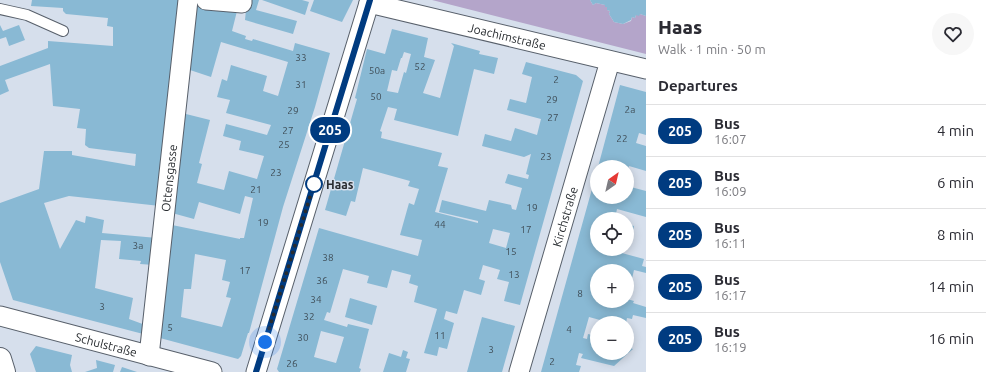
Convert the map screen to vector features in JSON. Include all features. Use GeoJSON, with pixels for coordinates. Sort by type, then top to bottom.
{"type":"FeatureCollection","features":[{"type":"Feature","properties":{"kind":"street","name":"Ottensgasse"},"geometry":{"type":"LineString","coordinates":[[149,356],[188,0]]}},
{"type":"Feature","properties":{"kind":"street"},"geometry":{"type":"LineString","coordinates":[[206,0],[242,3],[242,0]]}},
{"type":"Feature","properties":{"kind":"street"},"geometry":{"type":"LineString","coordinates":[[256,372],[370,1]]}},
{"type":"Feature","properties":{"kind":"street","name":"Joachimstraße"},"geometry":{"type":"LineString","coordinates":[[370,1],[646,69]]}},
{"type":"Feature","properties":{"kind":"street","name":"Kirchstraße"},"geometry":{"type":"LineString","coordinates":[[519,372],[610,61]]}},
{"type":"Feature","properties":{"kind":"street","name":"Schulstraße"},"geometry":{"type":"LineString","coordinates":[[0,316],[212,372]]}},
{"type":"Feature","properties":{"kind":"street"},"geometry":{"type":"LineString","coordinates":[[0,359],[4,372]]}},
{"type":"Feature","properties":{"kind":"lane"},"geometry":{"type":"LineString","coordinates":[[0,9],[27,15],[63,31]]}},
{"type":"Feature","properties":{"kind":"shaded area"},"geometry":{"type":"Polygon","coordinates":[[[432,0],[590,0],[593,5],[596,3],[605,5],[607,10],[610,11],[609,14],[614,22],[623,24],[631,21],[632,17],[635,18],[636,15],[640,14],[646,16],[646,54],[432,0]]]}},
{"type":"Feature","properties":{"kind":"building"},"geometry":{"type":"Polygon","coordinates":[[[32,0],[179,0],[160,206],[69,196],[44,203],[60,249],[76,220],[85,223],[86,216],[104,220],[102,233],[157,238],[154,265],[140,264],[141,261],[119,259],[121,241],[101,240],[95,288],[133,298],[129,319],[148,326],[147,335],[13,300],[0,262],[0,203],[39,189],[44,151],[72,151],[72,155],[135,166],[136,154],[89,148],[85,145],[86,129],[77,128],[80,109],[53,106],[50,64],[5,80],[9,91],[0,95],[0,66],[48,48],[48,41],[113,46],[113,27],[107,26],[108,18],[66,14],[63,11],[63,8],[31,6],[32,0]]]}},
{"type":"Feature","properties":{"kind":"building"},"geometry":{"type":"Polygon","coordinates":[[[247,0],[259,0],[256,10],[297,21],[293,34],[245,20],[247,0]]]}},
{"type":"Feature","properties":{"kind":"building"},"geometry":{"type":"Polygon","coordinates":[[[262,0],[302,0],[309,2],[305,15],[262,0]]]}},
{"type":"Feature","properties":{"kind":"building"},"geometry":{"type":"Polygon","coordinates":[[[314,0],[353,0],[342,22],[310,11],[314,0]]]}},
{"type":"Feature","properties":{"kind":"building"},"geometry":{"type":"Polygon","coordinates":[[[590,0],[646,0],[646,16],[640,14],[639,16],[636,15],[635,18],[632,17],[631,20],[623,24],[614,22],[609,14],[610,11],[607,10],[605,5],[596,3],[593,5],[590,0]]]}},
{"type":"Feature","properties":{"kind":"building"},"geometry":{"type":"Polygon","coordinates":[[[194,5],[207,7],[238,7],[232,31],[246,36],[245,39],[252,41],[253,39],[293,51],[295,43],[330,53],[315,107],[283,207],[249,333],[241,356],[238,359],[160,338],[172,225],[240,239],[244,238],[253,198],[245,196],[240,214],[199,202],[194,219],[172,213],[182,113],[210,120],[199,163],[202,164],[197,183],[224,190],[229,171],[257,179],[264,156],[239,150],[241,141],[223,136],[226,124],[267,135],[271,125],[226,113],[230,100],[217,97],[222,79],[227,81],[231,65],[267,76],[263,91],[278,96],[288,62],[221,42],[211,77],[187,69],[194,5]],[[195,254],[191,289],[184,289],[181,317],[222,327],[231,298],[226,297],[230,282],[222,280],[226,260],[195,254]]]}},
{"type":"Feature","properties":{"kind":"building"},"geometry":{"type":"Polygon","coordinates":[[[0,25],[3,31],[19,25],[25,40],[9,46],[6,37],[0,39],[0,25]]]}},
{"type":"Feature","properties":{"kind":"building"},"geometry":{"type":"Polygon","coordinates":[[[392,29],[428,38],[424,57],[435,60],[423,93],[440,98],[454,46],[451,43],[480,51],[479,54],[498,58],[494,74],[474,69],[458,136],[394,120],[397,109],[388,107],[380,131],[382,132],[381,138],[442,153],[438,166],[448,168],[435,212],[478,223],[478,221],[439,212],[442,200],[486,211],[489,200],[511,205],[512,209],[516,210],[522,188],[505,183],[508,174],[528,179],[529,175],[526,174],[531,154],[524,157],[482,146],[485,134],[511,141],[515,128],[537,135],[541,119],[507,110],[510,99],[526,103],[532,77],[522,74],[526,62],[576,75],[583,81],[520,305],[504,301],[509,282],[497,279],[500,270],[483,265],[479,279],[485,281],[481,295],[464,290],[457,314],[446,311],[444,319],[454,323],[447,349],[439,347],[437,356],[424,353],[437,309],[414,302],[418,286],[409,283],[411,275],[392,270],[387,288],[367,283],[369,276],[343,269],[330,313],[327,312],[324,320],[347,327],[348,324],[369,329],[359,368],[361,369],[360,372],[279,372],[277,369],[319,228],[418,256],[422,240],[400,235],[409,203],[414,205],[419,189],[408,186],[410,181],[363,168],[355,202],[351,201],[346,216],[325,210],[357,99],[355,98],[367,49],[385,54],[392,29]],[[404,52],[397,71],[392,70],[387,91],[398,93],[404,72],[406,73],[411,54],[404,52]],[[493,229],[489,243],[506,248],[510,233],[493,229]],[[321,331],[314,357],[336,363],[344,337],[321,331]]]}},
{"type":"Feature","properties":{"kind":"building"},"geometry":{"type":"Polygon","coordinates":[[[620,85],[646,92],[646,135],[639,133],[636,143],[646,146],[646,171],[634,167],[634,160],[600,160],[620,85]]]}},
{"type":"Feature","properties":{"kind":"building"},"geometry":{"type":"Polygon","coordinates":[[[634,188],[646,191],[646,217],[634,214],[634,212],[617,209],[616,212],[590,212],[590,256],[633,256],[644,259],[642,266],[646,267],[646,273],[634,270],[634,264],[590,264],[590,308],[634,308],[634,303],[646,307],[646,318],[633,315],[589,317],[583,338],[587,339],[588,334],[590,334],[590,360],[621,360],[614,366],[581,358],[583,354],[579,353],[576,365],[581,366],[579,372],[541,372],[590,196],[590,204],[634,204],[634,188]]]}},
{"type":"Feature","properties":{"kind":"building"},"geometry":{"type":"Polygon","coordinates":[[[350,298],[377,306],[372,325],[345,317],[350,298]]]}},
{"type":"Feature","properties":{"kind":"building"},"geometry":{"type":"Polygon","coordinates":[[[482,317],[515,326],[502,372],[467,372],[482,317]]]}},
{"type":"Feature","properties":{"kind":"building"},"geometry":{"type":"Polygon","coordinates":[[[36,346],[72,355],[70,365],[72,372],[36,372],[30,354],[36,346]]]}},
{"type":"Feature","properties":{"kind":"building"},"geometry":{"type":"Polygon","coordinates":[[[403,350],[408,352],[406,358],[410,359],[406,372],[383,372],[389,353],[401,357],[403,350]]]}},
{"type":"Feature","properties":{"kind":"building"},"geometry":{"type":"Polygon","coordinates":[[[96,360],[115,365],[113,372],[85,372],[97,368],[96,360]]]}},
{"type":"Feature","properties":{"kind":"building"},"geometry":{"type":"Polygon","coordinates":[[[122,367],[137,372],[120,372],[122,367]]]}},
{"type":"Feature","properties":{"kind":"bus line","name":"205"},"geometry":{"type":"LineString","coordinates":[[256,372],[370,0]]}},
{"type":"Feature","properties":{"kind":"place","name":"Haas"},"geometry":{"type":"Point","coordinates":[314,184]}},
{"type":"Feature","properties":{"kind":"route"},"geometry":{"type":"LineString","coordinates":[[265,342],[314,184]]}}]}
